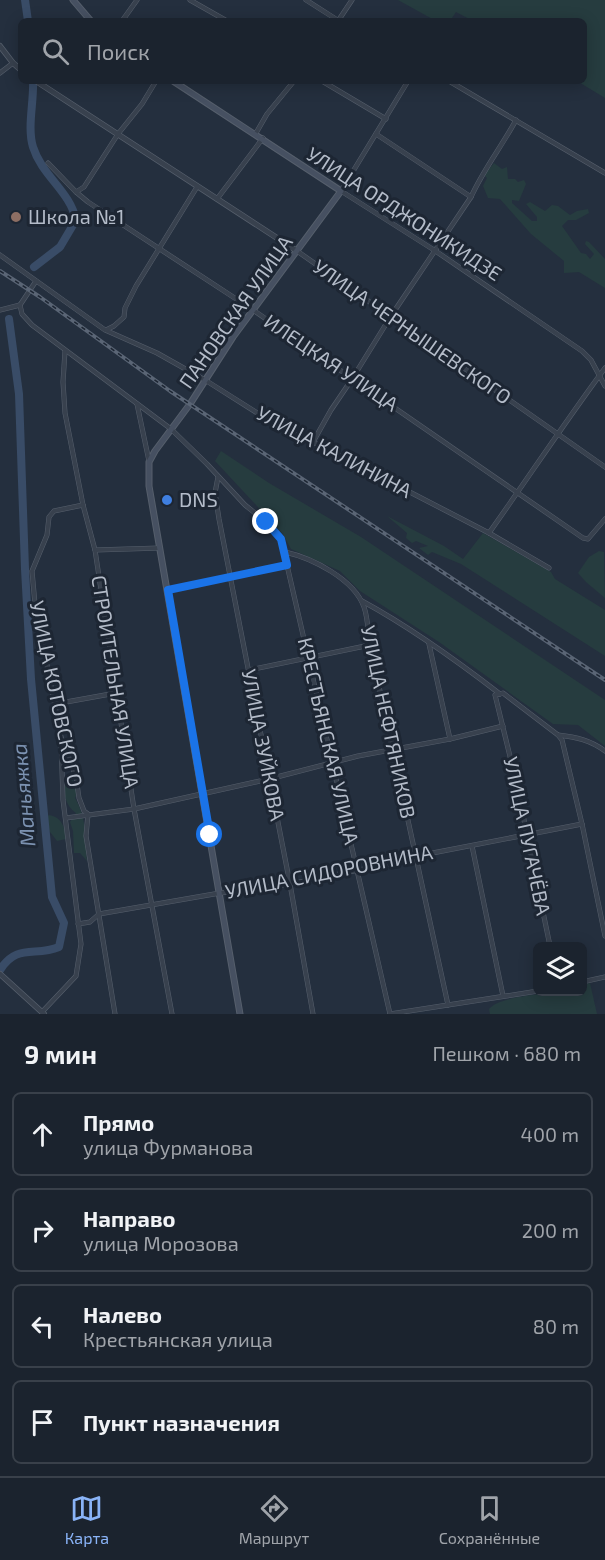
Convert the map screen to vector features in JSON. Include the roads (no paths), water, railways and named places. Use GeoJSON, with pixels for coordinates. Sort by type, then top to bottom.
{"type":"FeatureCollection","features":[{"type":"Feature","properties":{"kind":"main road"},"geometry":{"type":"LineString","coordinates":[[73,0],[88,18]]}},
{"type":"Feature","properties":{"kind":"main road","name":"УЛИЦА ОРДЖОНИКИДЗЕ"},"geometry":{"type":"LineString","coordinates":[[178,84],[341,191]]}},
{"type":"Feature","properties":{"kind":"main road","name":"ПАНОВСКАЯ УЛИЦА"},"geometry":{"type":"LineString","coordinates":[[149,462],[253,310],[341,191]]}},
{"type":"Feature","properties":{"kind":"main road"},"geometry":{"type":"LineString","coordinates":[[149,462],[149,486],[240,1014]]}},
{"type":"Feature","properties":{"kind":"street"},"geometry":{"type":"LineString","coordinates":[[124,18],[137,0]]}},
{"type":"Feature","properties":{"kind":"street"},"geometry":{"type":"LineString","coordinates":[[190,0],[222,18]]}},
{"type":"Feature","properties":{"kind":"street"},"geometry":{"type":"LineString","coordinates":[[306,0],[333,18]]}},
{"type":"Feature","properties":{"kind":"street"},"geometry":{"type":"LineString","coordinates":[[340,18],[352,0]]}},
{"type":"Feature","properties":{"kind":"street"},"geometry":{"type":"LineString","coordinates":[[0,46],[18,67]]}},
{"type":"Feature","properties":{"kind":"street"},"geometry":{"type":"LineString","coordinates":[[0,73],[13,63]]}},
{"type":"Feature","properties":{"kind":"street","name":"УЛИЦА ЧЕРНЫШЕВСКОГО"},"geometry":{"type":"LineString","coordinates":[[40,84],[297,251],[605,467]]}},
{"type":"Feature","properties":{"kind":"street"},"geometry":{"type":"LineString","coordinates":[[76,192],[84,187],[154,84]]}},
{"type":"Feature","properties":{"kind":"street"},"geometry":{"type":"LineString","coordinates":[[255,133],[292,84]]}},
{"type":"Feature","properties":{"kind":"street"},"geometry":{"type":"LineString","coordinates":[[327,84],[386,119]]}},
{"type":"Feature","properties":{"kind":"street"},"geometry":{"type":"LineString","coordinates":[[341,191],[406,84]]}},
{"type":"Feature","properties":{"kind":"street"},"geometry":{"type":"LineString","coordinates":[[454,84],[605,173]]}},
{"type":"Feature","properties":{"kind":"street"},"geometry":{"type":"LineString","coordinates":[[313,442],[391,316],[471,197],[481,176],[495,157],[516,120]]}},
{"type":"Feature","properties":{"kind":"street"},"geometry":{"type":"LineString","coordinates":[[376,134],[471,197]]}},
{"type":"Feature","properties":{"kind":"street"},"geometry":{"type":"LineString","coordinates":[[217,200],[262,138]]}},
{"type":"Feature","properties":{"kind":"street","name":"ИЛЕЦКАЯ УЛИЦА"},"geometry":{"type":"LineString","coordinates":[[48,163],[76,192],[253,310],[583,538],[588,539],[605,519]]}},
{"type":"Feature","properties":{"kind":"street"},"geometry":{"type":"LineString","coordinates":[[105,330],[124,317],[125,308],[159,247],[197,187]]}},
{"type":"Feature","properties":{"kind":"street","name":"УЛИЦА ОРДЖОНИКИДЗЕ"},"geometry":{"type":"LineString","coordinates":[[341,191],[434,250],[582,351],[594,364],[605,386]]}},
{"type":"Feature","properties":{"kind":"street","name":"УЛИЦА КАЛИНИНА"},"geometry":{"type":"LineString","coordinates":[[0,255],[105,330],[157,353],[281,428],[313,442],[489,533],[549,568]]}},
{"type":"Feature","properties":{"kind":"street"},"geometry":{"type":"LineString","coordinates":[[0,310],[20,305],[36,281]]}},
{"type":"Feature","properties":{"kind":"street"},"geometry":{"type":"LineString","coordinates":[[20,305],[22,314],[32,325],[171,429],[218,477]]}},
{"type":"Feature","properties":{"kind":"street","name":"СТРОИТЕЛЬНАЯ УЛИЦА"},"geometry":{"type":"LineString","coordinates":[[65,351],[63,382],[65,413],[83,505],[95,550],[134,809],[172,1014]]}},
{"type":"Feature","properties":{"kind":"street"},"geometry":{"type":"LineString","coordinates":[[489,533],[604,370],[594,364]]}},
{"type":"Feature","properties":{"kind":"street"},"geometry":{"type":"LineString","coordinates":[[137,403],[149,462]]}},
{"type":"Feature","properties":{"kind":"street","name":"КРЕСТЬЯНСКАЯ УЛИЦА"},"geometry":{"type":"LineString","coordinates":[[218,477],[244,506],[266,522],[281,539],[390,1014]]}},
{"type":"Feature","properties":{"kind":"street","name":"УЛИЦА ЗУЙКОВА"},"geometry":{"type":"LineString","coordinates":[[218,477],[215,493],[313,1014]]}},
{"type":"Feature","properties":{"kind":"street","name":"УЛИЦА КОТОВСКОГО"},"geometry":{"type":"LineString","coordinates":[[83,505],[54,511],[49,517],[47,535],[32,571],[35,604],[61,737],[76,777],[79,798],[84,811],[88,814],[86,836],[115,1014]]}},
{"type":"Feature","properties":{"kind":"street"},"geometry":{"type":"LineString","coordinates":[[95,550],[160,548]]}},
{"type":"Feature","properties":{"kind":"street","name":"УЛИЦА НЕФТЯНИКОВ"},"geometry":{"type":"LineString","coordinates":[[284,552],[297,555],[334,573],[350,586],[363,606],[448,1005]]}},
{"type":"Feature","properties":{"kind":"street"},"geometry":{"type":"LineString","coordinates":[[168,590],[287,565]]}},
{"type":"Feature","properties":{"kind":"street"},"geometry":{"type":"LineString","coordinates":[[357,598],[451,656],[558,735],[564,746],[605,936]]}},
{"type":"Feature","properties":{"kind":"street"},"geometry":{"type":"LineString","coordinates":[[428,643],[450,739]]}},
{"type":"Feature","properties":{"kind":"street"},"geometry":{"type":"LineString","coordinates":[[249,670],[370,645]]}},
{"type":"Feature","properties":{"kind":"street"},"geometry":{"type":"LineString","coordinates":[[55,704],[116,693]]}},
{"type":"Feature","properties":{"kind":"street","name":"УЛИЦА ПУГАЧЁВА"},"geometry":{"type":"LineString","coordinates":[[500,694],[495,695],[516,781],[549,942]]}},
{"type":"Feature","properties":{"kind":"street"},"geometry":{"type":"LineString","coordinates":[[66,818],[134,809],[503,726]]}},
{"type":"Feature","properties":{"kind":"street"},"geometry":{"type":"LineString","coordinates":[[558,735],[580,738],[605,751]]}},
{"type":"Feature","properties":{"kind":"street"},"geometry":{"type":"LineString","coordinates":[[0,974],[43,1013],[75,976],[81,944],[62,779],[61,737]]}},
{"type":"Feature","properties":{"kind":"street","name":"УЛИЦА СИДОРОВНИНА"},"geometry":{"type":"LineString","coordinates":[[78,924],[90,922],[99,914],[220,893],[290,884],[417,856],[582,824]]}},
{"type":"Feature","properties":{"kind":"street"},"geometry":{"type":"LineString","coordinates":[[472,846],[503,996]]}},
{"type":"Feature","properties":{"kind":"street"},"geometry":{"type":"LineString","coordinates":[[587,981],[605,977]]}},
{"type":"Feature","properties":{"kind":"street"},"geometry":{"type":"LineString","coordinates":[[390,1014],[533,991]]}},
{"type":"Feature","properties":{"kind":"waterway","name":"Маньяжка"},"geometry":{"type":"LineString","coordinates":[[25,0],[28,18]]}},
{"type":"Feature","properties":{"kind":"waterway","name":"Маньяжка"},"geometry":{"type":"LineString","coordinates":[[33,84],[31,139],[33,147],[43,167],[68,200],[76,220],[60,247],[34,267]]}},
{"type":"Feature","properties":{"kind":"waterway","name":"Маньяжка"},"geometry":{"type":"LineString","coordinates":[[0,970],[13,956],[20,953],[59,947],[64,923],[52,897],[31,679],[19,394],[9,319]]}},
{"type":"Feature","properties":{"kind":"railway"},"geometry":{"type":"LineString","coordinates":[[0,271],[40,297],[170,391],[605,680]]}},
{"type":"Feature","properties":{"kind":"place","name":"Школа №1"},"geometry":{"type":"Point","coordinates":[16,217]}},
{"type":"Feature","properties":{"kind":"place","name":"DNS"},"geometry":{"type":"Point","coordinates":[167,500]}}]}
